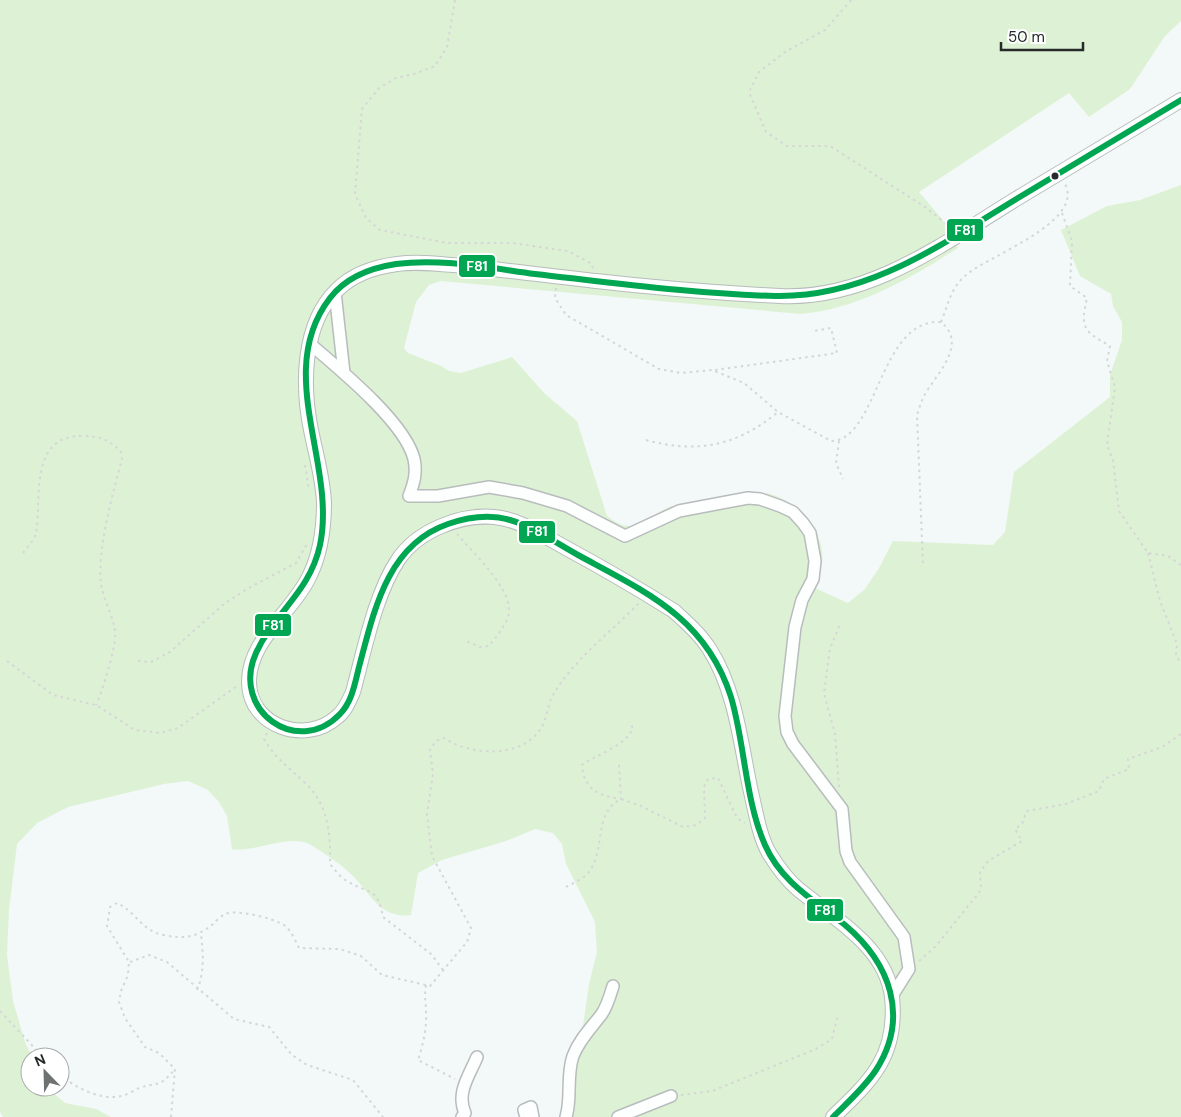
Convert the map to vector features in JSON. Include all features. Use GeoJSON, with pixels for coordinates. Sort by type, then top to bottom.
{"type":"FeatureCollection","features":[{"type":"Feature","properties":{"kind":"main road"},"geometry":{"type":"LineString","coordinates":[[833,1117],[867,1084],[880,1066],[889,1046],[893,1024],[892,996],[888,977],[871,950],[848,927],[790,882],[779,869],[760,832],[723,675],[710,650],[692,627],[674,611],[529,527],[495,517],[467,517],[447,522],[422,536],[398,559],[384,587],[352,692],[347,705],[337,718],[316,730],[294,730],[271,724],[257,707],[250,692],[249,678],[255,654],[271,629],[293,604],[310,576],[321,546],[324,520],[323,492],[306,398],[309,343],[323,308],[335,292],[349,280],[368,270],[399,263],[431,264],[557,275],[595,281],[782,296],[808,296],[835,292],[864,284],[927,253],[1181,100]]}},
{"type":"Feature","properties":{"kind":"street"},"geometry":{"type":"LineString","coordinates":[[335,292],[344,373]]}},
{"type":"Feature","properties":{"kind":"street"},"geometry":{"type":"LineString","coordinates":[[309,343],[372,400],[408,444],[414,460],[416,480],[408,496],[438,496],[489,488],[523,493],[567,506],[625,536],[679,511],[748,498],[760,499],[793,512],[810,533],[815,561],[813,580],[802,600],[795,627],[785,716],[788,732],[793,744],[842,809],[846,851],[850,862],[904,937],[909,969],[892,996]]}},
{"type":"Feature","properties":{"kind":"street"},"geometry":{"type":"LineString","coordinates":[[566,1117],[569,1108],[568,1072],[574,1054],[589,1027],[601,1014],[613,986]]}},
{"type":"Feature","properties":{"kind":"street"},"geometry":{"type":"LineString","coordinates":[[462,1117],[465,1113],[460,1102],[477,1057]]}},
{"type":"Feature","properties":{"kind":"street"},"geometry":{"type":"LineString","coordinates":[[618,1117],[671,1096]]}},
{"type":"Feature","properties":{"kind":"street"},"geometry":{"type":"LineString","coordinates":[[526,1117],[524,1110],[531,1107],[533,1117]]}},
{"type":"Feature","properties":{"kind":"path"},"geometry":{"type":"LineString","coordinates":[[455,0],[447,47],[435,66],[396,78],[379,88],[362,109],[355,194],[359,208],[366,218],[380,230],[404,236],[447,243],[512,243],[568,251],[592,264],[595,281]]}},
{"type":"Feature","properties":{"kind":"path"},"geometry":{"type":"LineString","coordinates":[[851,0],[825,30],[786,52],[759,72],[749,92],[766,132],[787,146],[830,146],[925,207],[959,234]]}},
{"type":"Feature","properties":{"kind":"path"},"geometry":{"type":"LineString","coordinates":[[941,322],[952,291],[966,275],[1047,227],[1062,213],[1068,203],[1069,191],[1060,173]]}},
{"type":"Feature","properties":{"kind":"path"},"geometry":{"type":"LineString","coordinates":[[1062,213],[1072,241],[1070,286],[1087,298],[1082,319],[1089,334],[1110,346],[1106,361],[1115,387],[1107,445],[1113,460],[1119,511],[1148,553],[1160,601],[1177,644],[1176,655],[1181,664]]}},
{"type":"Feature","properties":{"kind":"path"},"geometry":{"type":"LineString","coordinates":[[557,275],[555,298],[566,315],[659,369],[682,373],[837,353],[831,328],[814,331]]}},
{"type":"Feature","properties":{"kind":"path"},"geometry":{"type":"LineString","coordinates":[[712,370],[744,383],[778,412],[831,441],[839,441],[848,436],[861,419],[900,344],[922,326],[932,322],[941,322]]}},
{"type":"Feature","properties":{"kind":"path"},"geometry":{"type":"LineString","coordinates":[[923,565],[917,415],[923,397],[952,352],[950,334],[941,322]]}},
{"type":"Feature","properties":{"kind":"path"},"geometry":{"type":"LineString","coordinates":[[646,440],[667,446],[702,448],[750,433],[778,412]]}},
{"type":"Feature","properties":{"kind":"path"},"geometry":{"type":"LineString","coordinates":[[24,554],[36,536],[37,497],[42,466],[48,451],[59,442],[75,436],[98,436],[113,443],[121,452],[122,459],[102,556],[101,583],[115,635],[106,672],[106,683],[96,705]]}},
{"type":"Feature","properties":{"kind":"path"},"geometry":{"type":"LineString","coordinates":[[839,441],[836,463],[843,479]]}},
{"type":"Feature","properties":{"kind":"path"},"geometry":{"type":"LineString","coordinates":[[305,465],[310,490]]}},
{"type":"Feature","properties":{"kind":"path"},"geometry":{"type":"LineString","coordinates":[[447,522],[490,572],[508,597],[509,613],[504,625],[489,646],[480,647],[466,641]]}},
{"type":"Feature","properties":{"kind":"path"},"geometry":{"type":"LineString","coordinates":[[138,661],[151,662],[170,652],[224,604],[247,589],[296,563],[309,540]]}},
{"type":"Feature","properties":{"kind":"path"},"geometry":{"type":"LineString","coordinates":[[1148,553],[1168,556],[1181,565]]}},
{"type":"Feature","properties":{"kind":"path"},"geometry":{"type":"LineString","coordinates":[[171,1117],[175,1069],[159,1053],[145,1047],[125,1018],[120,1002],[121,991],[128,975],[129,962],[107,926],[110,907],[116,903],[124,906],[145,929],[161,935],[182,937],[201,934],[224,914],[241,913],[269,919],[285,926],[299,948],[340,949],[361,956],[382,975],[430,986],[467,942],[471,928],[432,856],[427,814],[433,774],[430,750],[436,741],[444,738],[454,744],[475,750],[503,750],[524,744],[540,731],[552,698],[571,670],[617,627],[647,594]]}},
{"type":"Feature","properties":{"kind":"path"},"geometry":{"type":"LineString","coordinates":[[841,622],[830,649],[824,694],[835,734],[842,809]]}},
{"type":"Feature","properties":{"kind":"path"},"geometry":{"type":"LineString","coordinates":[[7,661],[53,695],[96,705],[134,730],[160,733],[178,728],[216,704],[249,678]]}},
{"type":"Feature","properties":{"kind":"path"},"geometry":{"type":"LineString","coordinates":[[629,722],[633,728],[630,735],[620,744],[595,755],[582,765],[583,777],[595,792],[605,797],[621,799],[642,806],[683,827],[696,825],[704,818],[704,787],[708,779],[718,778],[738,818],[760,832]]}},
{"type":"Feature","properties":{"kind":"path"},"geometry":{"type":"LineString","coordinates":[[271,724],[264,739],[274,757],[305,782],[321,801],[331,839],[330,864],[346,881],[370,891],[380,900],[383,917],[431,954],[443,970]]}},
{"type":"Feature","properties":{"kind":"path"},"geometry":{"type":"LineString","coordinates":[[909,969],[936,946],[981,890],[980,872],[988,861],[1022,840],[1015,829],[1022,824],[1027,811],[1066,804],[1098,791],[1104,779],[1129,769],[1128,759],[1162,747],[1181,734]]}},
{"type":"Feature","properties":{"kind":"path"},"geometry":{"type":"LineString","coordinates":[[619,765],[621,799]]}},
{"type":"Feature","properties":{"kind":"path"},"geometry":{"type":"LineString","coordinates":[[566,887],[588,874],[597,858],[604,816],[611,804],[621,799]]}},
{"type":"Feature","properties":{"kind":"path"},"geometry":{"type":"LineString","coordinates":[[198,990],[202,978],[204,959],[201,934]]}},
{"type":"Feature","properties":{"kind":"path"},"geometry":{"type":"LineString","coordinates":[[129,962],[149,955],[167,962],[234,1019],[269,1027],[292,1055],[307,1065],[354,1080],[383,1117]]}},
{"type":"Feature","properties":{"kind":"path"},"geometry":{"type":"LineString","coordinates":[[426,985],[424,998],[426,1013],[425,1029],[418,1060],[466,1083]]}},
{"type":"Feature","properties":{"kind":"path"},"geometry":{"type":"LineString","coordinates":[[0,1011],[34,1047]]}},
{"type":"Feature","properties":{"kind":"path"},"geometry":{"type":"LineString","coordinates":[[671,1096],[712,1091],[816,1049],[832,1039],[837,1018]]}},
{"type":"Feature","properties":{"kind":"path"},"geometry":{"type":"LineString","coordinates":[[70,1081],[94,1094],[120,1097],[140,1088],[163,1083],[175,1069]]}},
{"type":"Feature","properties":{"kind":"green space"},"geometry":{"type":"Polygon","coordinates":[[[0,0],[1181,0],[1181,21],[1165,36],[1130,89],[1089,117],[1069,93],[919,192],[942,219],[958,248],[903,281],[863,299],[843,306],[801,314],[441,281],[429,285],[416,302],[404,348],[408,353],[449,371],[461,373],[512,357],[545,394],[577,421],[607,516],[621,525],[631,526],[676,505],[739,493],[761,492],[782,498],[807,518],[819,540],[822,562],[815,588],[848,603],[865,589],[879,568],[893,541],[993,545],[1005,532],[1014,472],[1110,397],[1110,375],[1122,340],[1122,322],[1113,306],[1111,294],[1080,276],[1061,230],[1107,206],[1140,200],[1181,185],[1181,1117],[566,1117],[567,1085],[580,1047],[589,984],[597,952],[595,922],[566,864],[562,844],[553,833],[535,829],[506,841],[442,860],[418,873],[411,915],[400,915],[383,909],[351,874],[311,845],[293,841],[232,849],[227,816],[219,802],[208,790],[188,781],[164,784],[68,807],[37,823],[17,844],[9,910],[7,955],[13,1001],[27,1047],[20,1047],[20,1097],[58,1097],[65,1103],[96,1109],[111,1117],[3,1117],[0,1112],[0,0]]]}},
{"type":"Feature","properties":{"kind":"transit line","name":"F81"},"geometry":{"type":"LineString","coordinates":[[833,1117],[856,1095],[871,1077],[886,1050],[892,1030],[893,1011],[890,992],[884,974],[874,956],[861,940],[789,880],[772,858],[758,828],[753,810],[736,715],[720,670],[706,647],[690,627],[650,595],[519,523],[502,518],[487,517],[471,518],[448,524],[427,534],[410,547],[386,582],[371,624],[352,692],[340,714],[323,726],[306,731],[288,729],[272,722],[260,709],[252,693],[250,674],[256,653],[272,626],[308,576],[320,545],[323,514],[321,483],[306,387],[307,356],[314,327],[330,298],[343,284],[377,268],[413,262],[466,264],[685,291],[745,295],[809,294],[842,288],[873,278],[932,250],[1181,100]]}}]}
